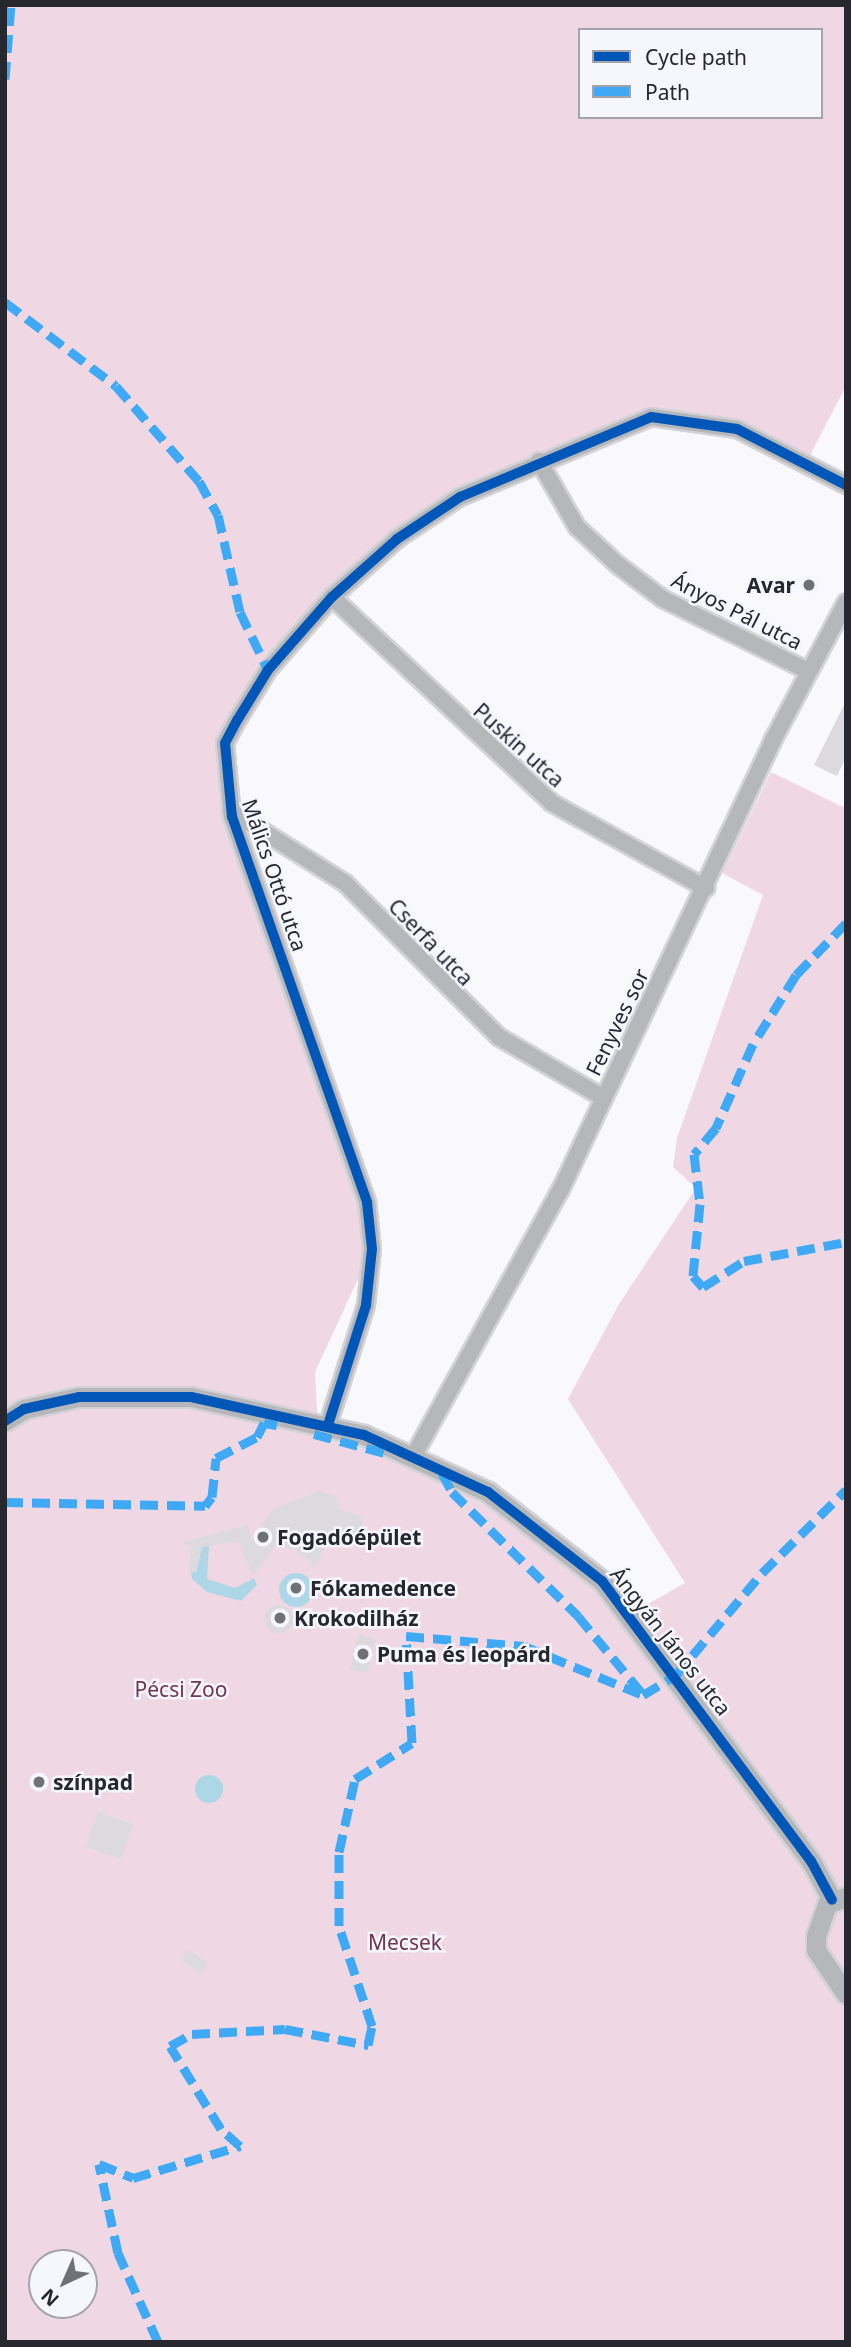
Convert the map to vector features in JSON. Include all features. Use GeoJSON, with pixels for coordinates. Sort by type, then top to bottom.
{"type":"FeatureCollection","features":[{"type":"Feature","properties":{"kind":"street","name":"Málics Ottó utca"},"geometry":{"type":"LineString","coordinates":[[328,1426],[366,1305],[372,1249],[367,1202],[231,811],[226,743],[268,670],[332,597],[369,561],[460,497],[538,461],[651,417],[698,419],[737,429],[846,485]]}},
{"type":"Feature","properties":{"kind":"street","name":"Ányos Pál utca"},"geometry":{"type":"LineString","coordinates":[[538,461],[577,527],[618,565],[663,599],[808,671]]}},
{"type":"Feature","properties":{"kind":"street","name":"Puskin utca"},"geometry":{"type":"LineString","coordinates":[[332,597],[552,803],[706,888]]}},
{"type":"Feature","properties":{"kind":"street","name":"Fenyves sor"},"geometry":{"type":"LineString","coordinates":[[414,1455],[604,1098],[808,671],[846,601]]}},
{"type":"Feature","properties":{"kind":"street","name":"Cserfa utca"},"geometry":{"type":"LineString","coordinates":[[231,811],[345,883],[499,1037],[604,1098]]}},
{"type":"Feature","properties":{"kind":"street","name":"Ángyán János utca"},"geometry":{"type":"LineString","coordinates":[[5,1421],[47,1403],[129,1393],[203,1399],[328,1426],[414,1455],[488,1492],[602,1581],[839,1899]]}},
{"type":"Feature","properties":{"kind":"street"},"geometry":{"type":"LineString","coordinates":[[839,1899],[821,1914],[816,1950],[846,1994]]}},
{"type":"Feature","properties":{"kind":"green space","name":"Mecsek"},"geometry":{"type":"Polygon","coordinates":[[[5,5],[846,5],[846,386],[805,465],[736,428],[651,417],[539,461],[413,529],[312,621],[226,743],[232,817],[353,1153],[372,1249],[315,1372],[318,1429],[412,1458],[602,1581],[632,1613],[685,1583],[568,1399],[619,1304],[696,1188],[673,1167],[677,1138],[763,895],[722,873],[771,772],[843,807],[846,803],[846,2342],[5,2342],[5,5]]]}},
{"type":"Feature","properties":{"kind":"water"},"geometry":{"type":"Polygon","coordinates":[[[209,1546],[207,1579],[235,1588],[254,1578],[257,1585],[241,1601],[207,1592],[192,1579],[190,1566],[197,1568],[202,1547],[209,1546]]]}},
{"type":"Feature","properties":{"kind":"water","name":"Fókamedence"},"geometry":{"type":"Polygon","coordinates":[[[296,1573],[308,1578],[313,1590],[308,1602],[296,1607],[284,1602],[279,1590],[284,1578],[296,1573]]]}},
{"type":"Feature","properties":{"kind":"water"},"geometry":{"type":"Polygon","coordinates":[[[209,1775],[219,1779],[223,1789],[219,1799],[209,1803],[199,1799],[195,1789],[199,1779],[209,1775]]]}},
{"type":"Feature","properties":{"kind":"building"},"geometry":{"type":"Polygon","coordinates":[[[846,701],[846,757],[837,776],[814,765],[846,701]]]}},
{"type":"Feature","properties":{"kind":"building","name":"Fogadóépület"},"geometry":{"type":"Polygon","coordinates":[[[318,1491],[335,1495],[339,1509],[363,1517],[358,1549],[335,1527],[315,1567],[296,1550],[276,1545],[253,1576],[239,1542],[202,1547],[196,1573],[189,1571],[191,1548],[183,1542],[248,1525],[251,1539],[274,1509],[318,1491]]]}},
{"type":"Feature","properties":{"kind":"building","name":"Krokodilház"},"geometry":{"type":"Polygon","coordinates":[[[279,1605],[289,1609],[293,1619],[289,1629],[279,1633],[269,1629],[265,1619],[269,1609],[279,1605]]]}},
{"type":"Feature","properties":{"kind":"building","name":"Puma és leopárd"},"geometry":{"type":"Polygon","coordinates":[[[358,1635],[376,1639],[368,1673],[350,1669],[358,1635]]]}},
{"type":"Feature","properties":{"kind":"building"},"geometry":{"type":"Polygon","coordinates":[[[98,1812],[133,1824],[121,1859],[86,1847],[98,1812]]]}},
{"type":"Feature","properties":{"kind":"building"},"geometry":{"type":"Polygon","coordinates":[[[187,1949],[208,1962],[201,1973],[180,1960],[187,1949]]]}},
{"type":"Feature","properties":{"kind":"marked path"},"geometry":{"type":"LineString","coordinates":[[5,79],[11,5]]}},
{"type":"Feature","properties":{"kind":"marked path"},"geometry":{"type":"LineString","coordinates":[[5,302],[116,386],[199,481],[218,515],[240,612],[268,670]]}},
{"type":"Feature","properties":{"kind":"marked path"},"geometry":{"type":"LineString","coordinates":[[846,923],[796,975],[753,1044],[716,1128],[694,1154],[700,1204],[693,1276],[703,1287],[744,1261],[846,1242]]}},
{"type":"Feature","properties":{"kind":"marked path"},"geometry":{"type":"LineString","coordinates":[[5,1502],[205,1506],[212,1497],[216,1458],[257,1437],[264,1423],[277,1425]]}},
{"type":"Feature","properties":{"kind":"marked path"},"geometry":{"type":"LineString","coordinates":[[314,1434],[385,1453]]}},
{"type":"Feature","properties":{"kind":"marked path"},"geometry":{"type":"LineString","coordinates":[[442,1473],[452,1492],[578,1616],[641,1692]]}},
{"type":"Feature","properties":{"kind":"marked path"},"geometry":{"type":"LineString","coordinates":[[643,1695],[675,1676],[762,1573],[846,1490]]}},
{"type":"Feature","properties":{"kind":"marked path"},"geometry":{"type":"LineString","coordinates":[[158,2342],[118,2253],[99,2164],[133,2178],[240,2146],[221,2129],[170,2046],[192,2034],[285,2029],[368,2045],[372,2026],[339,1926],[339,1852],[355,1779],[412,1743],[406,1636],[524,1646],[643,1695]]}},
{"type":"Feature","properties":{"kind":"cycle path"},"geometry":{"type":"LineString","coordinates":[[328,1425],[366,1305],[372,1249],[367,1202],[232,817],[225,743],[238,719],[268,670],[332,597],[397,539],[460,497],[651,417],[737,429],[846,485]]}},
{"type":"Feature","properties":{"kind":"cycle path"},"geometry":{"type":"LineString","coordinates":[[5,1421],[24,1409],[79,1397],[191,1397],[364,1435],[488,1492],[602,1581],[811,1861],[832,1900]]}},
{"type":"Feature","properties":{"kind":"place","name":"Avar"},"geometry":{"type":"Point","coordinates":[809,585]}},
{"type":"Feature","properties":{"kind":"place","name":"Fogadóépület"},"geometry":{"type":"Point","coordinates":[263,1537]}},
{"type":"Feature","properties":{"kind":"place","name":"Fókamedence"},"geometry":{"type":"Point","coordinates":[296,1588]}},
{"type":"Feature","properties":{"kind":"place","name":"Krokodilház"},"geometry":{"type":"Point","coordinates":[280,1618]}},
{"type":"Feature","properties":{"kind":"place","name":"Puma és leopárd"},"geometry":{"type":"Point","coordinates":[363,1654]}},
{"type":"Feature","properties":{"kind":"place","name":"színpad"},"geometry":{"type":"Point","coordinates":[39,1782]}},
{"type":"Feature","properties":{"kind":"park label","name":"Pécsi Zoo"},"geometry":{"type":"Point","coordinates":[181,1689]}}]}
